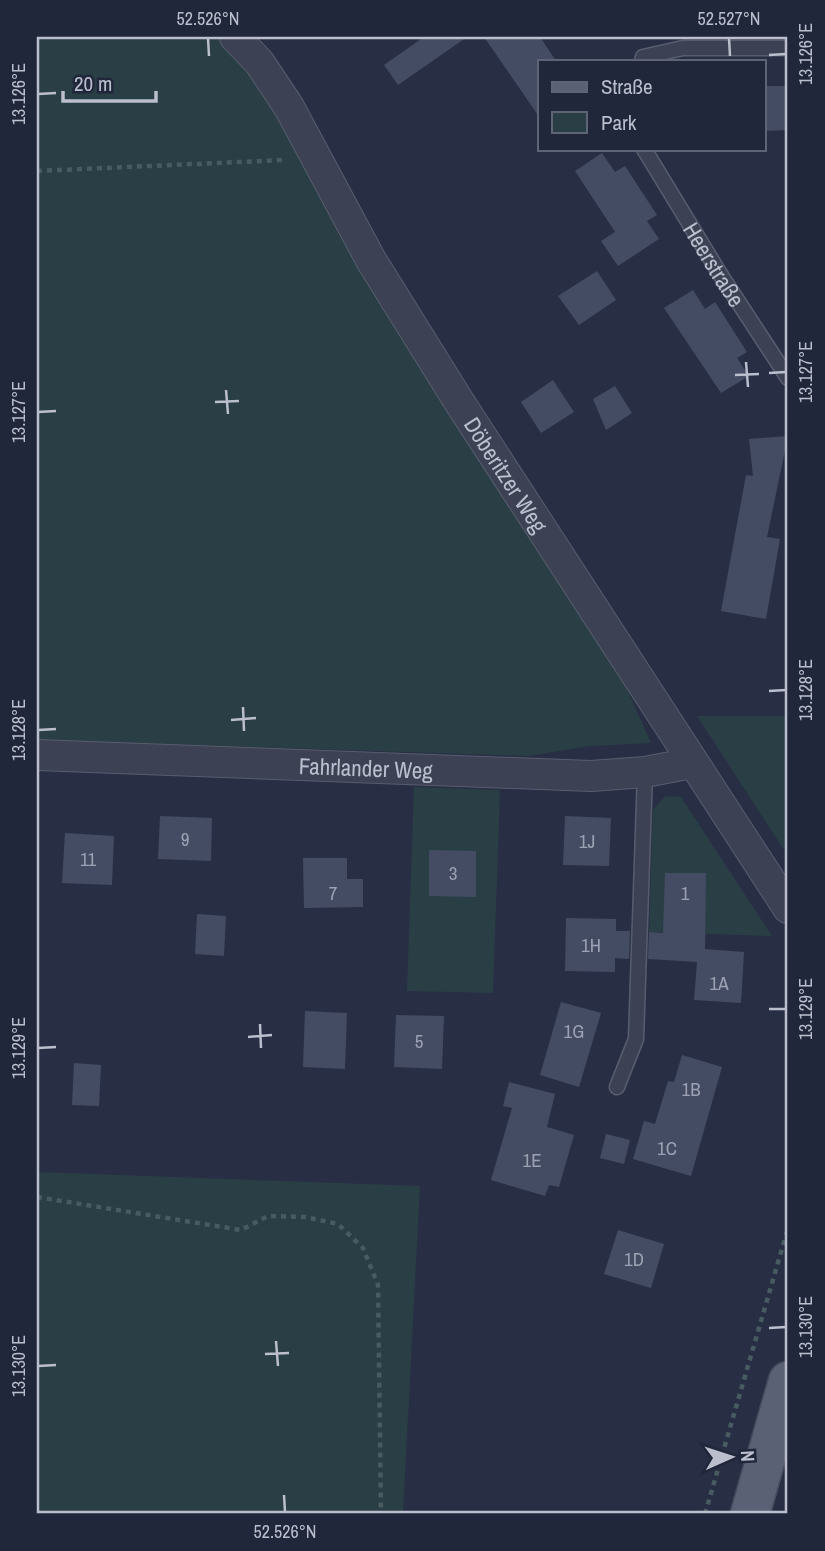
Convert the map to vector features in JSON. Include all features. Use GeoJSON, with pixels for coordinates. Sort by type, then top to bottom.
{"type":"FeatureCollection","features":[{"type":"Feature","properties":{"kind":"main road"},"geometry":{"type":"LineString","coordinates":[[750,1514],[788,1381]]}},
{"type":"Feature","properties":{"kind":"street","name":"Döberitzer Weg"},"geometry":{"type":"LineString","coordinates":[[235,37],[259,62],[317,158],[336,199],[379,271],[655,700],[692,763],[788,908]]}},
{"type":"Feature","properties":{"kind":"street","name":"Fahrlander Weg"},"geometry":{"type":"LineString","coordinates":[[37,754],[591,776],[645,772],[692,763]]}},
{"type":"Feature","properties":{"kind":"lane"},"geometry":{"type":"LineString","coordinates":[[642,60],[643,57],[682,48],[788,48]]}},
{"type":"Feature","properties":{"kind":"lane","name":"Heerstraße"},"geometry":{"type":"LineString","coordinates":[[645,150],[720,274],[788,378]]}},
{"type":"Feature","properties":{"kind":"lane"},"geometry":{"type":"LineString","coordinates":[[617,1087],[636,1039],[645,772]]}},
{"type":"Feature","properties":{"kind":"path"},"geometry":{"type":"LineString","coordinates":[[37,171],[317,158]]}},
{"type":"Feature","properties":{"kind":"path"},"geometry":{"type":"LineString","coordinates":[[37,1197],[241,1230],[268,1216],[305,1217],[338,1223],[363,1248],[378,1285],[381,1514]]}},
{"type":"Feature","properties":{"kind":"path"},"geometry":{"type":"LineString","coordinates":[[705,1514],[788,1228]]}},
{"type":"Feature","properties":{"kind":"green space"},"geometry":{"type":"Polygon","coordinates":[[[37,37],[222,37],[282,110],[621,676],[651,743],[590,746],[529,756],[37,740],[37,37]]]}},
{"type":"Feature","properties":{"kind":"green space"},"geometry":{"type":"Polygon","coordinates":[[[697,716],[788,716],[788,856],[697,716]]]}},
{"type":"Feature","properties":{"kind":"green space"},"geometry":{"type":"Polygon","coordinates":[[[414,787],[500,790],[493,993],[407,991],[414,787]]]}},
{"type":"Feature","properties":{"kind":"green space"},"geometry":{"type":"Polygon","coordinates":[[[665,796],[681,797],[772,936],[649,932],[653,810],[665,796]]]}},
{"type":"Feature","properties":{"kind":"green space"},"geometry":{"type":"Polygon","coordinates":[[[37,1172],[420,1186],[403,1514],[37,1514],[37,1172]]]}},
{"type":"Feature","properties":{"kind":"building"},"geometry":{"type":"Polygon","coordinates":[[[424,37],[467,37],[398,85],[384,65],[424,37]]]}},
{"type":"Feature","properties":{"kind":"building"},"geometry":{"type":"Polygon","coordinates":[[[484,37],[540,37],[555,60],[538,60],[538,115],[484,37]]]}},
{"type":"Feature","properties":{"kind":"building"},"geometry":{"type":"Polygon","coordinates":[[[766,86],[788,86],[788,130],[766,131],[766,86]]]}},
{"type":"Feature","properties":{"kind":"building"},"geometry":{"type":"Polygon","coordinates":[[[602,153],[615,172],[625,166],[657,215],[647,221],[659,239],[618,266],[601,241],[615,232],[575,171],[602,153]]]}},
{"type":"Feature","properties":{"kind":"building"},"geometry":{"type":"Polygon","coordinates":[[[597,271],[616,300],[579,325],[558,296],[597,271]]]}},
{"type":"Feature","properties":{"kind":"building"},"geometry":{"type":"Polygon","coordinates":[[[693,290],[705,309],[715,302],[747,352],[737,358],[749,376],[721,393],[664,308],[693,290]]]}},
{"type":"Feature","properties":{"kind":"building"},"geometry":{"type":"Polygon","coordinates":[[[553,380],[574,412],[541,433],[521,402],[553,380]]]}},
{"type":"Feature","properties":{"kind":"building"},"geometry":{"type":"Polygon","coordinates":[[[615,386],[632,413],[606,430],[593,399],[615,386]]]}},
{"type":"Feature","properties":{"kind":"building"},"geometry":{"type":"Polygon","coordinates":[[[788,436],[767,537],[780,539],[766,619],[721,611],[746,475],[753,476],[749,439],[788,436]]]}},
{"type":"Feature","properties":{"kind":"building"},"geometry":{"type":"Polygon","coordinates":[[[160,816],[212,818],[211,861],[158,859],[160,816]]]}},
{"type":"Feature","properties":{"kind":"building"},"geometry":{"type":"Polygon","coordinates":[[[565,816],[611,818],[609,866],[563,865],[565,816]]]}},
{"type":"Feature","properties":{"kind":"building"},"geometry":{"type":"Polygon","coordinates":[[[65,833],[114,836],[112,885],[62,883],[65,833]]]}},
{"type":"Feature","properties":{"kind":"building"},"geometry":{"type":"Polygon","coordinates":[[[429,850],[476,851],[476,897],[429,896],[429,850]]]}},
{"type":"Feature","properties":{"kind":"building"},"geometry":{"type":"Polygon","coordinates":[[[303,858],[347,858],[347,879],[363,879],[363,907],[304,908],[303,858]]]}},
{"type":"Feature","properties":{"kind":"building"},"geometry":{"type":"Polygon","coordinates":[[[665,873],[706,873],[705,949],[744,952],[741,1003],[694,1000],[697,962],[648,959],[649,932],[663,933],[665,873]]]}},
{"type":"Feature","properties":{"kind":"building"},"geometry":{"type":"Polygon","coordinates":[[[197,914],[226,916],[224,956],[195,954],[197,914]]]}},
{"type":"Feature","properties":{"kind":"building"},"geometry":{"type":"Polygon","coordinates":[[[566,918],[616,919],[616,931],[630,931],[629,959],[615,958],[615,972],[565,971],[566,918]]]}},
{"type":"Feature","properties":{"kind":"building"},"geometry":{"type":"Polygon","coordinates":[[[561,1002],[601,1013],[579,1087],[540,1075],[561,1002]]]}},
{"type":"Feature","properties":{"kind":"building"},"geometry":{"type":"Polygon","coordinates":[[[305,1011],[347,1013],[345,1069],[303,1067],[305,1011]]]}},
{"type":"Feature","properties":{"kind":"building"},"geometry":{"type":"Polygon","coordinates":[[[396,1015],[444,1016],[442,1069],[394,1067],[396,1015]]]}},
{"type":"Feature","properties":{"kind":"building"},"geometry":{"type":"Polygon","coordinates":[[[682,1055],[722,1067],[691,1176],[633,1159],[644,1121],[655,1124],[668,1081],[674,1082],[682,1055]]]}},
{"type":"Feature","properties":{"kind":"building"},"geometry":{"type":"Polygon","coordinates":[[[74,1063],[101,1065],[99,1106],[72,1105],[74,1063]]]}},
{"type":"Feature","properties":{"kind":"building"},"geometry":{"type":"Polygon","coordinates":[[[509,1082],[555,1094],[547,1127],[574,1135],[559,1187],[549,1185],[545,1196],[491,1180],[512,1108],[503,1106],[509,1082]]]}},
{"type":"Feature","properties":{"kind":"building"},"geometry":{"type":"Polygon","coordinates":[[[606,1134],[630,1140],[624,1164],[600,1158],[606,1134]]]}},
{"type":"Feature","properties":{"kind":"building"},"geometry":{"type":"Polygon","coordinates":[[[618,1230],[664,1244],[651,1288],[604,1274],[618,1230]]]}}]}
